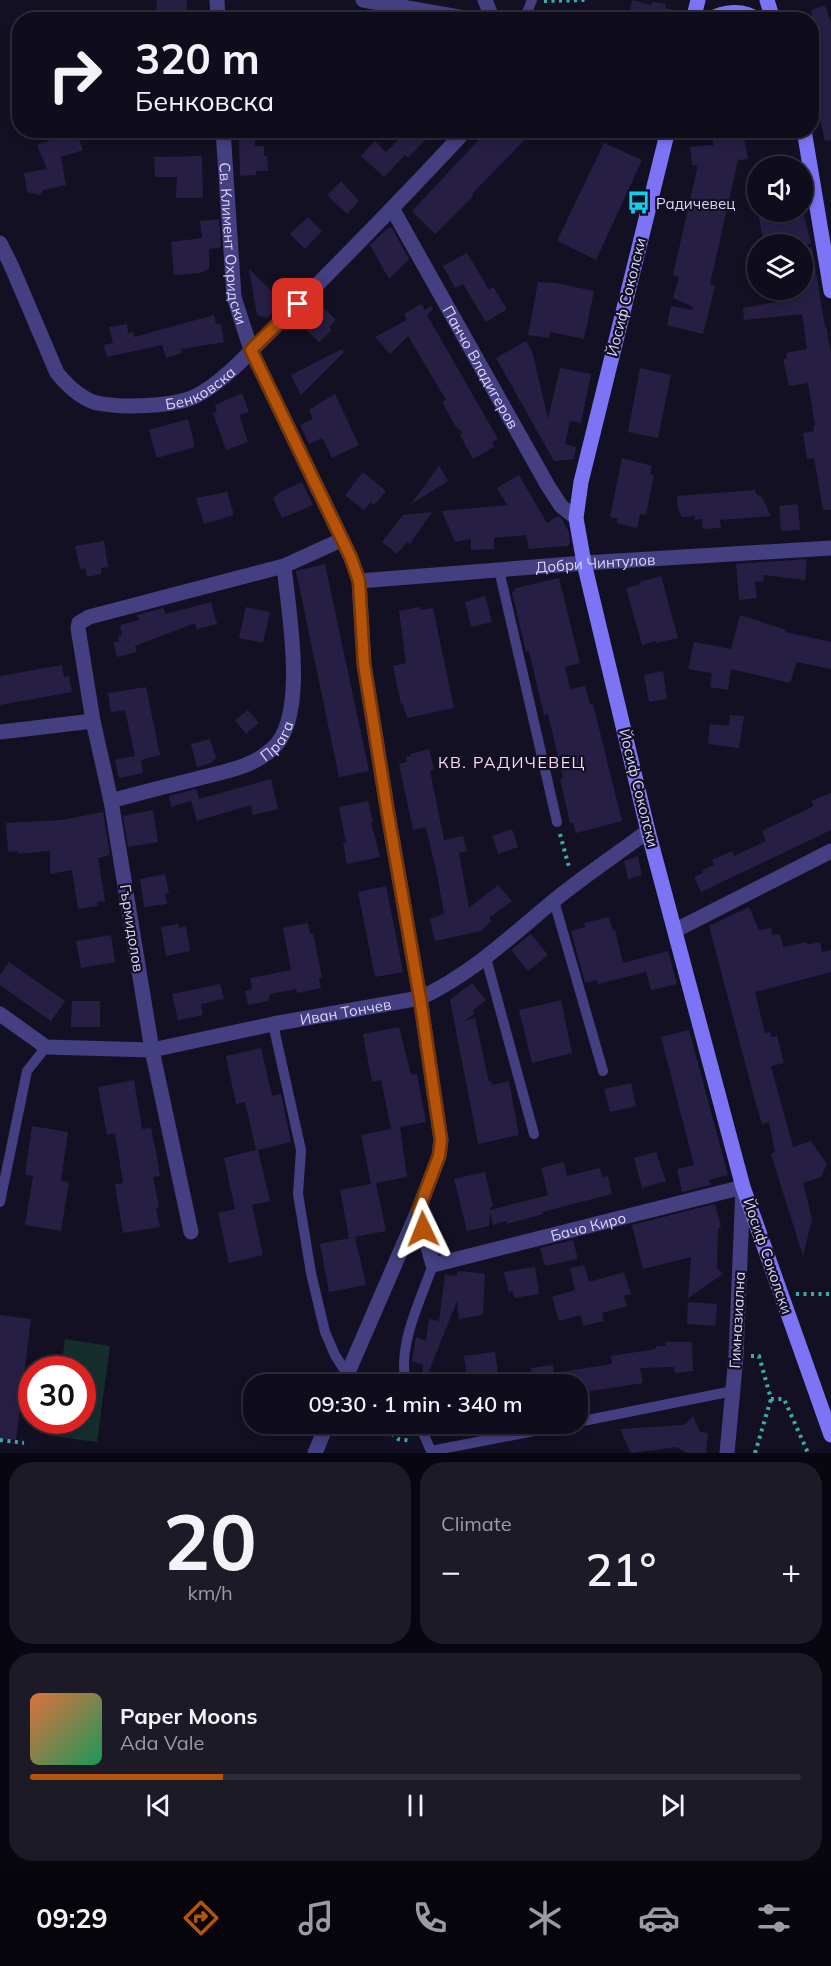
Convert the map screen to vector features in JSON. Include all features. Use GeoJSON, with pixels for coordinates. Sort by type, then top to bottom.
{"type":"FeatureCollection","features":[{"type":"Feature","properties":{"kind":"street"},"geometry":{"type":"LineString","coordinates":[[363,0],[431,12]]}},
{"type":"Feature","properties":{"kind":"street","name":"Св. Климент Охридски"},"geometry":{"type":"LineString","coordinates":[[224,138],[234,297],[251,350],[351,558],[359,581],[364,664],[420,998],[441,1140],[439,1156],[418,1211],[347,1374]]}},
{"type":"Feature","properties":{"kind":"street","name":"Бенковска"},"geometry":{"type":"LineString","coordinates":[[0,243],[57,374],[75,391],[95,402],[156,406],[195,396],[214,384],[393,210],[459,138]]}},
{"type":"Feature","properties":{"kind":"street","name":"Йосиф Соколски"},"geometry":{"type":"LineString","coordinates":[[666,138],[581,482],[576,518],[584,564],[648,831],[743,1187],[831,1435]]}},
{"type":"Feature","properties":{"kind":"street"},"geometry":{"type":"LineString","coordinates":[[805,138],[831,291]]}},
{"type":"Feature","properties":{"kind":"street","name":"Панчо Владигеров"},"geometry":{"type":"LineString","coordinates":[[393,210],[548,486],[561,506],[576,518]]}},
{"type":"Feature","properties":{"kind":"street"},"geometry":{"type":"LineString","coordinates":[[284,566],[341,540]]}},
{"type":"Feature","properties":{"kind":"street","name":"Добри Чинтулов"},"geometry":{"type":"LineString","coordinates":[[359,581],[831,548]]}},
{"type":"Feature","properties":{"kind":"street","name":"Гърмидолов"},"geometry":{"type":"LineString","coordinates":[[191,1232],[152,1050],[111,801],[93,721],[78,634],[79,623],[89,617],[284,566]]}},
{"type":"Feature","properties":{"kind":"street","name":"Прага"},"geometry":{"type":"LineString","coordinates":[[111,801],[244,766],[273,749],[284,733],[294,689],[294,663],[284,566]]}},
{"type":"Feature","properties":{"kind":"street"},"geometry":{"type":"LineString","coordinates":[[0,732],[93,721]]}},
{"type":"Feature","properties":{"kind":"street","name":"Иван Тончев"},"geometry":{"type":"LineString","coordinates":[[46,1047],[152,1050],[273,1024],[420,998],[442,988],[486,958],[554,901],[648,831]]}},
{"type":"Feature","properties":{"kind":"street"},"geometry":{"type":"LineString","coordinates":[[676,930],[831,851]]}},
{"type":"Feature","properties":{"kind":"street"},"geometry":{"type":"LineString","coordinates":[[0,1014],[46,1047]]}},
{"type":"Feature","properties":{"kind":"street","name":"Бачо Киро"},"geometry":{"type":"LineString","coordinates":[[433,1265],[743,1187]]}},
{"type":"Feature","properties":{"kind":"street","name":"Гимназиална"},"geometry":{"type":"LineString","coordinates":[[727,1453],[733,1391],[743,1187]]}},
{"type":"Feature","properties":{"kind":"street"},"geometry":{"type":"LineString","coordinates":[[418,1211],[433,1265]]}},
{"type":"Feature","properties":{"kind":"street"},"geometry":{"type":"LineString","coordinates":[[315,1453],[323,1434]]}},
{"type":"Feature","properties":{"kind":"lane"},"geometry":{"type":"LineString","coordinates":[[499,570],[557,822]]}},
{"type":"Feature","properties":{"kind":"lane"},"geometry":{"type":"LineString","coordinates":[[554,901],[603,1071]]}},
{"type":"Feature","properties":{"kind":"lane"},"geometry":{"type":"LineString","coordinates":[[486,958],[534,1134]]}},
{"type":"Feature","properties":{"kind":"lane"},"geometry":{"type":"LineString","coordinates":[[273,1024],[301,1150],[298,1194],[311,1274],[325,1332],[343,1374]]}},
{"type":"Feature","properties":{"kind":"lane"},"geometry":{"type":"LineString","coordinates":[[0,1202],[27,1071],[46,1047]]}},
{"type":"Feature","properties":{"kind":"lane"},"geometry":{"type":"LineString","coordinates":[[404,1374],[404,1349],[433,1265]]}},
{"type":"Feature","properties":{"kind":"lane"},"geometry":{"type":"LineString","coordinates":[[588,1420],[733,1391]]}},
{"type":"Feature","properties":{"kind":"lane"},"geometry":{"type":"LineString","coordinates":[[423,1434],[430,1449],[514,1434]]}},
{"type":"Feature","properties":{"kind":"path"},"geometry":{"type":"LineString","coordinates":[[531,1],[585,0]]}},
{"type":"Feature","properties":{"kind":"path"},"geometry":{"type":"LineString","coordinates":[[557,822],[574,886]]}},
{"type":"Feature","properties":{"kind":"path"},"geometry":{"type":"LineString","coordinates":[[781,1294],[831,1294]]}},
{"type":"Feature","properties":{"kind":"path"},"geometry":{"type":"LineString","coordinates":[[751,1356],[759,1356],[771,1399],[755,1453]]}},
{"type":"Feature","properties":{"kind":"path"},"geometry":{"type":"LineString","coordinates":[[771,1399],[784,1399],[808,1453]]}},
{"type":"Feature","properties":{"kind":"path"},"geometry":{"type":"LineString","coordinates":[[392,1434],[398,1439],[430,1449]]}},
{"type":"Feature","properties":{"kind":"path"},"geometry":{"type":"LineString","coordinates":[[0,1440],[24,1443]]}},
{"type":"Feature","properties":{"kind":"green space"},"geometry":{"type":"Polygon","coordinates":[[[65,1339],[110,1346],[97,1442],[52,1436],[52,1434],[96,1434],[96,1356],[63,1356],[65,1339]]]}},
{"type":"Feature","properties":{"kind":"building"},"geometry":{"type":"Polygon","coordinates":[[[157,0],[187,0],[186,12],[156,12],[157,0]]]}},
{"type":"Feature","properties":{"kind":"building"},"geometry":{"type":"Polygon","coordinates":[[[632,0],[651,5],[652,2],[666,4],[665,8],[685,12],[630,12],[632,0]]]}},
{"type":"Feature","properties":{"kind":"building"},"geometry":{"type":"Polygon","coordinates":[[[825,5],[831,23],[831,140],[825,141],[819,115],[819,12],[812,12],[825,5]]]}},
{"type":"Feature","properties":{"kind":"building"},"geometry":{"type":"Polygon","coordinates":[[[55,138],[79,138],[83,150],[61,157],[66,185],[43,190],[40,195],[27,192],[24,173],[47,169],[37,145],[55,138]]]}},
{"type":"Feature","properties":{"kind":"building"},"geometry":{"type":"Polygon","coordinates":[[[239,138],[255,138],[255,146],[264,146],[268,171],[256,171],[256,175],[240,176],[239,138]]]}},
{"type":"Feature","properties":{"kind":"building"},"geometry":{"type":"Polygon","coordinates":[[[400,138],[427,138],[408,158],[405,155],[384,177],[361,156],[375,141],[386,152],[400,138]]]}},
{"type":"Feature","properties":{"kind":"building"},"geometry":{"type":"Polygon","coordinates":[[[480,138],[526,138],[435,234],[412,211],[480,138]]]}},
{"type":"Feature","properties":{"kind":"building"},"geometry":{"type":"Polygon","coordinates":[[[713,138],[744,138],[747,156],[747,159],[738,160],[710,284],[715,286],[703,334],[667,325],[671,306],[692,310],[693,307],[673,298],[679,277],[673,275],[698,165],[692,165],[690,147],[714,145],[713,138]]]}},
{"type":"Feature","properties":{"kind":"building"},"geometry":{"type":"Polygon","coordinates":[[[604,143],[642,160],[596,260],[557,241],[604,143]]]}},
{"type":"Feature","properties":{"kind":"building"},"geometry":{"type":"Polygon","coordinates":[[[202,156],[203,198],[176,198],[177,177],[155,177],[154,157],[202,156]]]}},
{"type":"Feature","properties":{"kind":"building"},"geometry":{"type":"Polygon","coordinates":[[[341,181],[359,201],[347,214],[327,195],[341,181]]]}},
{"type":"Feature","properties":{"kind":"building"},"geometry":{"type":"Polygon","coordinates":[[[308,217],[322,231],[305,249],[290,234],[308,217]]]}},
{"type":"Feature","properties":{"kind":"building"},"geometry":{"type":"Polygon","coordinates":[[[219,219],[221,247],[209,249],[209,269],[200,273],[174,275],[171,242],[202,238],[200,221],[219,219]]]}},
{"type":"Feature","properties":{"kind":"building"},"geometry":{"type":"Polygon","coordinates":[[[760,222],[806,222],[808,234],[762,234],[760,222]]]}},
{"type":"Feature","properties":{"kind":"building"},"geometry":{"type":"Polygon","coordinates":[[[388,228],[392,228],[409,259],[389,279],[370,245],[388,228]]]}},
{"type":"Feature","properties":{"kind":"building"},"geometry":{"type":"Polygon","coordinates":[[[467,253],[489,290],[493,287],[507,309],[486,322],[463,284],[455,288],[443,266],[467,253]]]}},
{"type":"Feature","properties":{"kind":"building"},"geometry":{"type":"Polygon","coordinates":[[[813,253],[831,353],[831,510],[823,510],[814,458],[807,459],[803,433],[814,431],[813,426],[815,426],[808,383],[789,386],[783,359],[787,359],[786,353],[807,349],[802,314],[744,320],[743,308],[787,300],[813,300],[813,253]]]}},
{"type":"Feature","properties":{"kind":"building"},"geometry":{"type":"Polygon","coordinates":[[[249,269],[283,302],[267,318],[257,315],[249,269]]]}},
{"type":"Feature","properties":{"kind":"building"},"geometry":{"type":"Polygon","coordinates":[[[538,282],[556,283],[594,291],[584,339],[550,332],[549,338],[528,335],[538,282]]]}},
{"type":"Feature","properties":{"kind":"building"},"geometry":{"type":"Polygon","coordinates":[[[421,304],[425,310],[431,306],[433,309],[427,315],[498,439],[492,442],[494,447],[473,459],[460,435],[462,432],[456,427],[442,402],[446,400],[408,336],[390,354],[375,337],[407,320],[404,314],[421,304]]]}},
{"type":"Feature","properties":{"kind":"building"},"geometry":{"type":"Polygon","coordinates":[[[323,307],[336,320],[329,327],[332,330],[319,342],[304,328],[323,307]]]}},
{"type":"Feature","properties":{"kind":"building"},"geometry":{"type":"Polygon","coordinates":[[[214,315],[216,324],[221,324],[224,342],[181,349],[182,353],[166,358],[162,345],[107,357],[104,345],[113,343],[109,327],[127,324],[128,333],[133,332],[134,337],[214,315]]]}},
{"type":"Feature","properties":{"kind":"building"},"geometry":{"type":"Polygon","coordinates":[[[526,341],[532,351],[548,419],[560,368],[591,374],[581,423],[570,421],[565,444],[576,447],[574,459],[554,461],[496,358],[526,341]]]}},
{"type":"Feature","properties":{"kind":"building"},"geometry":{"type":"Polygon","coordinates":[[[342,349],[344,352],[301,395],[291,375],[342,349]]]}},
{"type":"Feature","properties":{"kind":"building"},"geometry":{"type":"Polygon","coordinates":[[[640,368],[671,375],[658,438],[628,432],[640,368]]]}},
{"type":"Feature","properties":{"kind":"building"},"geometry":{"type":"Polygon","coordinates":[[[242,393],[249,412],[239,415],[248,442],[226,450],[213,413],[217,412],[215,405],[242,393]]]}},
{"type":"Feature","properties":{"kind":"building"},"geometry":{"type":"Polygon","coordinates":[[[335,394],[359,445],[332,458],[322,438],[309,444],[300,425],[313,419],[309,410],[335,394]]]}},
{"type":"Feature","properties":{"kind":"building"},"geometry":{"type":"Polygon","coordinates":[[[188,419],[195,447],[157,458],[149,430],[188,419]]]}},
{"type":"Feature","properties":{"kind":"building"},"geometry":{"type":"Polygon","coordinates":[[[622,458],[652,466],[650,474],[654,475],[646,515],[640,514],[637,528],[617,523],[618,519],[610,517],[622,458]]]}},
{"type":"Feature","properties":{"kind":"building"},"geometry":{"type":"Polygon","coordinates":[[[439,466],[448,481],[411,504],[439,466]]]}},
{"type":"Feature","properties":{"kind":"building"},"geometry":{"type":"Polygon","coordinates":[[[363,472],[386,491],[374,505],[371,502],[364,510],[345,495],[363,472]]]}},
{"type":"Feature","properties":{"kind":"building"},"geometry":{"type":"Polygon","coordinates":[[[519,475],[547,523],[558,516],[561,518],[569,532],[568,546],[529,549],[526,535],[494,538],[494,549],[471,550],[471,539],[455,542],[442,511],[507,505],[497,488],[519,475]]]}},
{"type":"Feature","properties":{"kind":"building"},"geometry":{"type":"Polygon","coordinates":[[[302,482],[313,505],[282,518],[273,498],[280,492],[302,482]]]}},
{"type":"Feature","properties":{"kind":"building"},"geometry":{"type":"Polygon","coordinates":[[[755,490],[756,494],[762,497],[771,516],[720,520],[721,528],[703,529],[702,519],[694,520],[695,516],[682,517],[678,509],[677,496],[755,490]]]}},
{"type":"Feature","properties":{"kind":"building"},"geometry":{"type":"Polygon","coordinates":[[[227,492],[234,515],[204,524],[196,498],[227,492]]]}},
{"type":"Feature","properties":{"kind":"building"},"geometry":{"type":"Polygon","coordinates":[[[798,504],[800,530],[781,531],[779,506],[798,504]]]}},
{"type":"Feature","properties":{"kind":"building"},"geometry":{"type":"Polygon","coordinates":[[[432,512],[410,544],[407,542],[397,554],[382,542],[403,515],[432,512]]]}},
{"type":"Feature","properties":{"kind":"building"},"geometry":{"type":"Polygon","coordinates":[[[104,541],[108,567],[101,568],[101,574],[87,577],[85,568],[80,569],[75,546],[104,541]]]}},
{"type":"Feature","properties":{"kind":"building"},"geometry":{"type":"Polygon","coordinates":[[[807,559],[805,580],[763,575],[764,581],[755,582],[757,598],[739,600],[736,564],[807,559]]]}},
{"type":"Feature","properties":{"kind":"building"},"geometry":{"type":"Polygon","coordinates":[[[325,564],[369,771],[339,777],[296,571],[325,564]]]}},
{"type":"Feature","properties":{"kind":"building"},"geometry":{"type":"Polygon","coordinates":[[[661,576],[678,638],[642,645],[626,588],[661,576]]]}},
{"type":"Feature","properties":{"kind":"building"},"geometry":{"type":"Polygon","coordinates":[[[559,578],[580,663],[565,667],[570,689],[585,686],[590,704],[593,704],[622,821],[576,833],[573,823],[570,823],[560,779],[563,778],[548,714],[544,715],[512,593],[516,588],[559,578]]]}},
{"type":"Feature","properties":{"kind":"building"},"geometry":{"type":"Polygon","coordinates":[[[485,596],[492,622],[471,627],[465,602],[485,596]]]}},
{"type":"Feature","properties":{"kind":"building"},"geometry":{"type":"Polygon","coordinates":[[[211,602],[217,624],[197,629],[195,623],[135,646],[137,652],[117,657],[113,642],[119,641],[118,636],[122,635],[120,625],[139,620],[137,615],[163,608],[166,614],[211,602]]]}},
{"type":"Feature","properties":{"kind":"building"},"geometry":{"type":"Polygon","coordinates":[[[246,607],[270,612],[263,643],[239,638],[246,607]]]}},
{"type":"Feature","properties":{"kind":"building"},"geometry":{"type":"Polygon","coordinates":[[[420,607],[421,610],[433,608],[454,708],[407,718],[403,704],[401,704],[393,666],[406,663],[399,611],[420,607]]]}},
{"type":"Feature","properties":{"kind":"building"},"geometry":{"type":"Polygon","coordinates":[[[740,615],[786,630],[785,632],[831,642],[831,669],[797,662],[790,683],[731,669],[728,690],[710,687],[712,673],[688,669],[694,642],[731,649],[740,615]]]}},
{"type":"Feature","properties":{"kind":"building"},"geometry":{"type":"Polygon","coordinates":[[[62,665],[64,677],[69,676],[72,692],[0,705],[0,676],[62,665]]]}},
{"type":"Feature","properties":{"kind":"building"},"geometry":{"type":"Polygon","coordinates":[[[663,671],[667,699],[649,702],[644,675],[663,671]]]}},
{"type":"Feature","properties":{"kind":"building"},"geometry":{"type":"Polygon","coordinates":[[[146,687],[160,755],[141,760],[143,773],[119,778],[115,760],[135,756],[125,710],[111,712],[108,693],[146,687]]]}},
{"type":"Feature","properties":{"kind":"building"},"geometry":{"type":"Polygon","coordinates":[[[248,710],[259,723],[246,734],[235,720],[248,710]]]}},
{"type":"Feature","properties":{"kind":"building"},"geometry":{"type":"Polygon","coordinates":[[[730,715],[744,716],[739,748],[708,744],[710,724],[729,726],[730,715]]]}},
{"type":"Feature","properties":{"kind":"building"},"geometry":{"type":"Polygon","coordinates":[[[210,739],[216,758],[211,763],[197,767],[191,744],[210,739]]]}},
{"type":"Feature","properties":{"kind":"building"},"geometry":{"type":"Polygon","coordinates":[[[429,749],[434,769],[430,771],[444,840],[463,836],[467,851],[459,853],[469,908],[498,885],[512,901],[489,918],[491,921],[481,931],[435,941],[430,919],[444,914],[438,879],[426,827],[413,830],[399,764],[407,762],[406,757],[410,754],[429,749]]]}},
{"type":"Feature","properties":{"kind":"building"},"geometry":{"type":"Polygon","coordinates":[[[271,779],[278,809],[253,815],[251,805],[197,821],[191,801],[171,807],[169,796],[196,789],[199,799],[271,779]]]}},
{"type":"Feature","properties":{"kind":"building"},"geometry":{"type":"Polygon","coordinates":[[[831,793],[831,830],[701,892],[694,877],[703,873],[702,870],[714,865],[712,860],[732,851],[734,856],[766,841],[762,831],[814,806],[811,801],[831,793]]]}},
{"type":"Feature","properties":{"kind":"building"},"geometry":{"type":"Polygon","coordinates":[[[368,801],[380,857],[347,864],[343,843],[346,843],[339,807],[368,801]]]}},
{"type":"Feature","properties":{"kind":"building"},"geometry":{"type":"Polygon","coordinates":[[[153,810],[158,842],[128,847],[123,816],[153,810]]]}},
{"type":"Feature","properties":{"kind":"building"},"geometry":{"type":"Polygon","coordinates":[[[103,812],[110,855],[98,858],[105,901],[97,902],[98,906],[78,909],[72,870],[50,874],[50,851],[18,854],[18,851],[8,852],[6,823],[61,820],[103,812]]]}},
{"type":"Feature","properties":{"kind":"building"},"geometry":{"type":"Polygon","coordinates":[[[512,829],[518,847],[498,854],[492,836],[512,829]]]}},
{"type":"Feature","properties":{"kind":"building"},"geometry":{"type":"Polygon","coordinates":[[[638,856],[642,875],[628,879],[624,861],[638,856]]]}},
{"type":"Feature","properties":{"kind":"building"},"geometry":{"type":"Polygon","coordinates":[[[165,874],[169,893],[165,894],[167,904],[144,907],[140,879],[165,874]]]}},
{"type":"Feature","properties":{"kind":"building"},"geometry":{"type":"Polygon","coordinates":[[[386,886],[403,972],[375,977],[358,892],[386,886]]]}},
{"type":"Feature","properties":{"kind":"building"},"geometry":{"type":"Polygon","coordinates":[[[749,907],[759,930],[771,928],[772,935],[780,934],[783,947],[806,942],[807,945],[820,942],[822,952],[831,950],[831,972],[755,992],[765,1033],[770,1032],[771,1037],[777,1036],[784,1063],[771,1066],[793,1147],[811,1141],[827,1164],[821,1177],[803,1183],[812,1219],[803,1256],[771,1154],[775,1152],[769,1122],[762,1124],[709,926],[749,907]]]}},
{"type":"Feature","properties":{"kind":"building"},"geometry":{"type":"Polygon","coordinates":[[[609,917],[613,931],[615,930],[623,963],[668,951],[677,984],[651,990],[646,972],[598,984],[597,980],[585,983],[571,931],[585,927],[584,923],[609,917]]]}},
{"type":"Feature","properties":{"kind":"building"},"geometry":{"type":"Polygon","coordinates":[[[308,923],[310,934],[313,933],[322,977],[319,978],[321,988],[297,993],[296,989],[270,994],[268,1001],[248,1005],[245,991],[252,989],[250,978],[291,970],[283,928],[308,923]]]}},
{"type":"Feature","properties":{"kind":"building"},"geometry":{"type":"Polygon","coordinates":[[[178,924],[179,928],[186,926],[190,951],[166,956],[161,927],[178,924]]]}},
{"type":"Feature","properties":{"kind":"building"},"geometry":{"type":"Polygon","coordinates":[[[531,934],[548,955],[528,971],[511,950],[531,934]]]}},
{"type":"Feature","properties":{"kind":"building"},"geometry":{"type":"Polygon","coordinates":[[[111,935],[115,962],[81,968],[76,941],[111,935]]]}},
{"type":"Feature","properties":{"kind":"building"},"geometry":{"type":"Polygon","coordinates":[[[9,962],[65,1001],[51,1021],[0,985],[0,975],[9,962]]]}},
{"type":"Feature","properties":{"kind":"building"},"geometry":{"type":"Polygon","coordinates":[[[472,983],[486,1000],[473,1010],[474,1014],[464,1021],[475,1018],[489,1082],[491,1081],[492,1085],[509,1081],[519,1135],[478,1144],[450,1000],[472,983]]]}},
{"type":"Feature","properties":{"kind":"building"},"geometry":{"type":"Polygon","coordinates":[[[220,984],[224,999],[201,1004],[203,1015],[178,1020],[172,994],[220,984]]]}},
{"type":"Feature","properties":{"kind":"building"},"geometry":{"type":"Polygon","coordinates":[[[561,1000],[572,1053],[532,1063],[519,1010],[561,1000]]]}},
{"type":"Feature","properties":{"kind":"building"},"geometry":{"type":"Polygon","coordinates":[[[72,1001],[100,1001],[100,1027],[71,1027],[72,1001]]]}},
{"type":"Feature","properties":{"kind":"building"},"geometry":{"type":"Polygon","coordinates":[[[399,1027],[411,1075],[417,1074],[426,1122],[400,1127],[407,1177],[371,1184],[361,1135],[391,1129],[381,1080],[372,1082],[363,1034],[399,1027]]]}},
{"type":"Feature","properties":{"kind":"building"},"geometry":{"type":"Polygon","coordinates":[[[689,1030],[728,1175],[709,1180],[711,1185],[682,1192],[677,1169],[694,1165],[661,1037],[689,1030]]]}},
{"type":"Feature","properties":{"kind":"building"},"geometry":{"type":"Polygon","coordinates":[[[261,1048],[272,1096],[281,1094],[291,1142],[258,1150],[270,1201],[252,1205],[263,1255],[229,1263],[218,1213],[235,1209],[224,1158],[256,1150],[245,1102],[236,1104],[226,1056],[261,1048]]]}},
{"type":"Feature","properties":{"kind":"building"},"geometry":{"type":"Polygon","coordinates":[[[134,1080],[142,1129],[151,1128],[157,1157],[160,1176],[153,1177],[160,1227],[123,1233],[115,1184],[123,1183],[115,1133],[107,1135],[98,1087],[134,1080]]]}},
{"type":"Feature","properties":{"kind":"building"},"geometry":{"type":"Polygon","coordinates":[[[631,1083],[636,1106],[610,1112],[604,1089],[631,1083]]]}},
{"type":"Feature","properties":{"kind":"building"},"geometry":{"type":"Polygon","coordinates":[[[32,1126],[68,1132],[61,1181],[69,1182],[61,1231],[25,1225],[33,1176],[25,1175],[32,1126]]]}},
{"type":"Feature","properties":{"kind":"building"},"geometry":{"type":"Polygon","coordinates":[[[656,1152],[666,1181],[642,1188],[634,1158],[656,1152]]]}},
{"type":"Feature","properties":{"kind":"building"},"geometry":{"type":"Polygon","coordinates":[[[564,1162],[567,1176],[600,1168],[602,1177],[608,1176],[612,1194],[542,1212],[543,1214],[507,1224],[506,1221],[493,1225],[490,1213],[489,1226],[467,1231],[454,1179],[485,1172],[493,1207],[490,1207],[490,1210],[548,1195],[541,1168],[564,1162]]]}},
{"type":"Feature","properties":{"kind":"building"},"geometry":{"type":"Polygon","coordinates":[[[376,1183],[386,1231],[349,1238],[340,1190],[376,1183]]]}},
{"type":"Feature","properties":{"kind":"building"},"geometry":{"type":"Polygon","coordinates":[[[715,1204],[721,1228],[718,1228],[717,1268],[723,1274],[688,1298],[691,1257],[643,1269],[632,1225],[715,1204]]]}},
{"type":"Feature","properties":{"kind":"building"},"geometry":{"type":"Polygon","coordinates":[[[355,1237],[366,1285],[329,1292],[320,1244],[355,1237]]]}},
{"type":"Feature","properties":{"kind":"building"},"geometry":{"type":"Polygon","coordinates":[[[573,1240],[578,1259],[545,1266],[540,1248],[573,1240]]]}},
{"type":"Feature","properties":{"kind":"building"},"geometry":{"type":"Polygon","coordinates":[[[584,1265],[589,1282],[624,1272],[631,1294],[624,1296],[627,1306],[602,1313],[604,1321],[583,1326],[581,1315],[559,1321],[552,1297],[575,1290],[570,1268],[584,1265]]]}},
{"type":"Feature","properties":{"kind":"building"},"geometry":{"type":"Polygon","coordinates":[[[535,1267],[539,1294],[514,1298],[513,1291],[509,1292],[504,1272],[535,1267]]]}},
{"type":"Feature","properties":{"kind":"building"},"geometry":{"type":"Polygon","coordinates":[[[457,1272],[485,1274],[483,1315],[459,1319],[457,1301],[428,1374],[422,1374],[423,1365],[412,1361],[416,1337],[426,1341],[429,1319],[439,1321],[445,1275],[457,1276],[457,1272]]]}},
{"type":"Feature","properties":{"kind":"building"},"geometry":{"type":"Polygon","coordinates":[[[688,1302],[717,1304],[715,1326],[687,1324],[688,1302]]]}},
{"type":"Feature","properties":{"kind":"building"},"geometry":{"type":"Polygon","coordinates":[[[0,1315],[31,1319],[26,1356],[18,1356],[16,1440],[0,1439],[0,1315]]]}},
{"type":"Feature","properties":{"kind":"building"},"geometry":{"type":"Polygon","coordinates":[[[665,1342],[692,1342],[693,1371],[675,1373],[674,1367],[640,1368],[643,1383],[588,1391],[588,1374],[532,1374],[531,1368],[553,1365],[554,1373],[612,1364],[611,1356],[666,1346],[665,1342]]]}},
{"type":"Feature","properties":{"kind":"building"},"geometry":{"type":"Polygon","coordinates":[[[495,1352],[498,1374],[467,1374],[464,1356],[495,1352]]]}},
{"type":"Feature","properties":{"kind":"building"},"geometry":{"type":"Polygon","coordinates":[[[693,1416],[700,1432],[708,1433],[706,1453],[687,1453],[676,1447],[631,1453],[620,1429],[684,1425],[693,1416]]]}},
{"type":"Feature","properties":{"kind":"place","name":"Радичевец"},"geometry":{"type":"Point","coordinates":[638,203]}},
{"type":"Feature","properties":{"kind":"district","name":"КВ. РАДИЧЕВЕЦ"},"geometry":{"type":"Point","coordinates":[512,762]}},
{"type":"Feature","properties":{"kind":"route"},"geometry":{"type":"LineString","coordinates":[[298,304],[251,350],[351,558],[359,581],[364,664],[420,998],[441,1140],[439,1156],[418,1211],[423,1229]]}}]}
